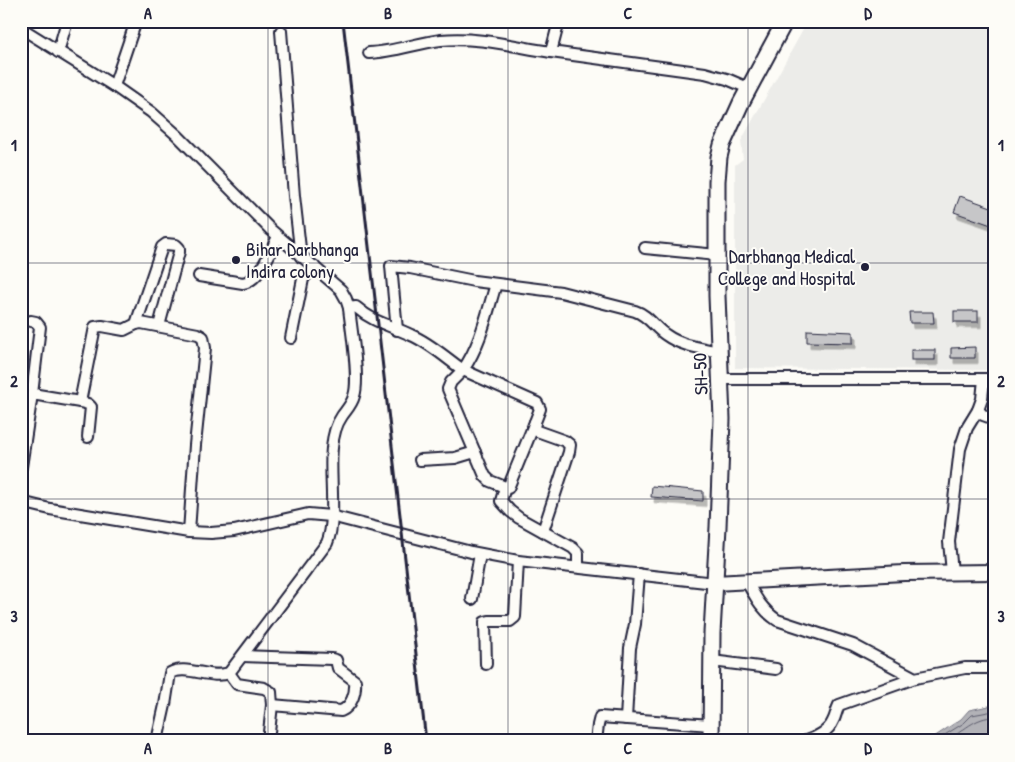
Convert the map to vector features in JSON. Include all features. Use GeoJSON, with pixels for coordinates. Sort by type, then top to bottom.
{"type":"FeatureCollection","features":[{"type":"Feature","properties":{"kind":"main road","name":"SH-50"},"geometry":{"type":"LineString","coordinates":[[711,741],[712,661],[722,419],[717,255],[717,181],[719,158],[722,145],[748,88],[785,21]]}},
{"type":"Feature","properties":{"kind":"street"},"geometry":{"type":"LineString","coordinates":[[58,52],[67,21]]}},
{"type":"Feature","properties":{"kind":"street"},"geometry":{"type":"LineString","coordinates":[[114,86],[136,21]]}},
{"type":"Feature","properties":{"kind":"street"},"geometry":{"type":"LineString","coordinates":[[551,52],[559,21]]}},
{"type":"Feature","properties":{"kind":"street"},"geometry":{"type":"LineString","coordinates":[[21,28],[114,86],[151,112],[177,135],[278,236],[341,290],[349,308],[355,394],[352,402],[336,425],[333,436],[330,535],[323,550],[229,673],[217,675],[177,670],[170,672],[157,741]]}},
{"type":"Feature","properties":{"kind":"street"},"geometry":{"type":"LineString","coordinates":[[281,31],[294,196],[301,257]]}},
{"type":"Feature","properties":{"kind":"street"},"geometry":{"type":"LineString","coordinates":[[369,53],[399,50],[441,40],[465,39],[705,73],[727,79],[748,88]]}},
{"type":"Feature","properties":{"kind":"street"},"geometry":{"type":"LineString","coordinates":[[199,276],[243,283],[249,282],[257,276],[278,236]]}},
{"type":"Feature","properties":{"kind":"street"},"geometry":{"type":"LineString","coordinates":[[136,324],[162,247],[166,244],[176,245],[179,248],[179,252],[159,326]]}},
{"type":"Feature","properties":{"kind":"street"},"geometry":{"type":"LineString","coordinates":[[645,248],[717,255]]}},
{"type":"Feature","properties":{"kind":"street"},"geometry":{"type":"LineString","coordinates":[[291,338],[303,279],[314,266]]}},
{"type":"Feature","properties":{"kind":"street"},"geometry":{"type":"LineString","coordinates":[[398,330],[391,266],[496,284],[561,292],[635,311],[646,316],[673,339],[694,347],[719,352]]}},
{"type":"Feature","properties":{"kind":"street"},"geometry":{"type":"LineString","coordinates":[[496,284],[479,340],[470,359],[463,370],[451,382],[448,390],[486,476],[505,488],[500,499],[502,504],[519,518],[573,548],[578,553],[578,567]]}},
{"type":"Feature","properties":{"kind":"street"},"geometry":{"type":"LineString","coordinates":[[349,308],[356,306],[364,314],[379,323],[422,340],[463,370],[537,403],[540,409],[508,488]]}},
{"type":"Feature","properties":{"kind":"street"},"geometry":{"type":"LineString","coordinates":[[21,467],[40,327],[36,322],[31,321]]}},
{"type":"Feature","properties":{"kind":"street"},"geometry":{"type":"LineString","coordinates":[[80,402],[95,327],[102,326],[124,330],[140,322],[198,334],[205,342],[189,532]]}},
{"type":"Feature","properties":{"kind":"street"},"geometry":{"type":"LineString","coordinates":[[720,379],[989,379],[978,410],[967,428],[960,449],[949,542],[952,572]]}},
{"type":"Feature","properties":{"kind":"street"},"geometry":{"type":"LineString","coordinates":[[32,394],[88,404],[91,407],[88,437]]}},
{"type":"Feature","properties":{"kind":"street"},"geometry":{"type":"LineString","coordinates":[[978,410],[983,415],[994,419]]}},
{"type":"Feature","properties":{"kind":"street"},"geometry":{"type":"LineString","coordinates":[[535,422],[534,428],[537,431],[565,441],[570,445],[543,531]]}},
{"type":"Feature","properties":{"kind":"street"},"geometry":{"type":"LineString","coordinates":[[420,460],[455,458],[475,452]]}},
{"type":"Feature","properties":{"kind":"street"},"geometry":{"type":"LineString","coordinates":[[21,502],[50,509],[189,532],[211,533],[234,531],[308,514],[331,516],[480,554],[518,561],[715,583],[904,572],[994,572]]}},
{"type":"Feature","properties":{"kind":"street"},"geometry":{"type":"LineString","coordinates":[[472,599],[480,554]]}},
{"type":"Feature","properties":{"kind":"street"},"geometry":{"type":"LineString","coordinates":[[486,664],[485,622],[510,621],[515,617],[518,561]]}},
{"type":"Feature","properties":{"kind":"street"},"geometry":{"type":"LineString","coordinates":[[626,719],[630,648],[635,624],[639,574]]}},
{"type":"Feature","properties":{"kind":"street"},"geometry":{"type":"LineString","coordinates":[[747,582],[760,605],[777,620],[853,645],[915,678]]}},
{"type":"Feature","properties":{"kind":"street"},"geometry":{"type":"LineString","coordinates":[[243,656],[332,659],[336,660],[338,668],[355,681],[352,702],[341,711],[272,705]]}},
{"type":"Feature","properties":{"kind":"street"},"geometry":{"type":"LineString","coordinates":[[712,661],[776,669]]}},
{"type":"Feature","properties":{"kind":"street"},"geometry":{"type":"LineString","coordinates":[[806,741],[817,737],[832,724],[839,705],[915,678],[965,668],[994,668]]}},
{"type":"Feature","properties":{"kind":"street"},"geometry":{"type":"LineString","coordinates":[[229,673],[237,684],[270,692],[272,705],[268,741]]}},
{"type":"Feature","properties":{"kind":"street"},"geometry":{"type":"LineString","coordinates":[[596,741],[600,717],[711,725]]}},
{"type":"Feature","properties":{"kind":"shaded area","name":"Darbhanga Medical College and Hospital"},"geometry":{"type":"Polygon","coordinates":[[[808,21],[994,21],[994,370],[735,368],[735,165],[743,159],[741,141],[808,21]]]}},
{"type":"Feature","properties":{"kind":"water"},"geometry":{"type":"Polygon","coordinates":[[[994,706],[994,741],[928,741],[961,719],[969,710],[994,706]]]}},
{"type":"Feature","properties":{"kind":"building"},"geometry":{"type":"Polygon","coordinates":[[[960,196],[994,208],[994,226],[954,212],[960,196]]]}},
{"type":"Feature","properties":{"kind":"building"},"geometry":{"type":"Polygon","coordinates":[[[954,311],[978,311],[978,322],[954,322],[954,311]]]}},
{"type":"Feature","properties":{"kind":"building"},"geometry":{"type":"Polygon","coordinates":[[[909,312],[933,312],[934,323],[910,323],[909,312]]]}},
{"type":"Feature","properties":{"kind":"building"},"geometry":{"type":"Polygon","coordinates":[[[807,330],[853,332],[853,343],[807,342],[807,330]]]}},
{"type":"Feature","properties":{"kind":"building"},"geometry":{"type":"Polygon","coordinates":[[[975,347],[975,358],[951,358],[951,348],[975,347]]]}},
{"type":"Feature","properties":{"kind":"building"},"geometry":{"type":"Polygon","coordinates":[[[911,350],[935,350],[935,360],[911,360],[911,350]]]}},
{"type":"Feature","properties":{"kind":"building"},"geometry":{"type":"Polygon","coordinates":[[[652,486],[703,491],[703,501],[651,497],[652,486]]]}},
{"type":"Feature","properties":{"kind":"railway"},"geometry":{"type":"LineString","coordinates":[[343,21],[426,741]]}},
{"type":"Feature","properties":{"kind":"place","name":"Bihar Darbhanga Indira colony"},"geometry":{"type":"Point","coordinates":[236,260]}},
{"type":"Feature","properties":{"kind":"place","name":"Darbhanga Medical College and Hospital"},"geometry":{"type":"Point","coordinates":[865,267]}}]}
